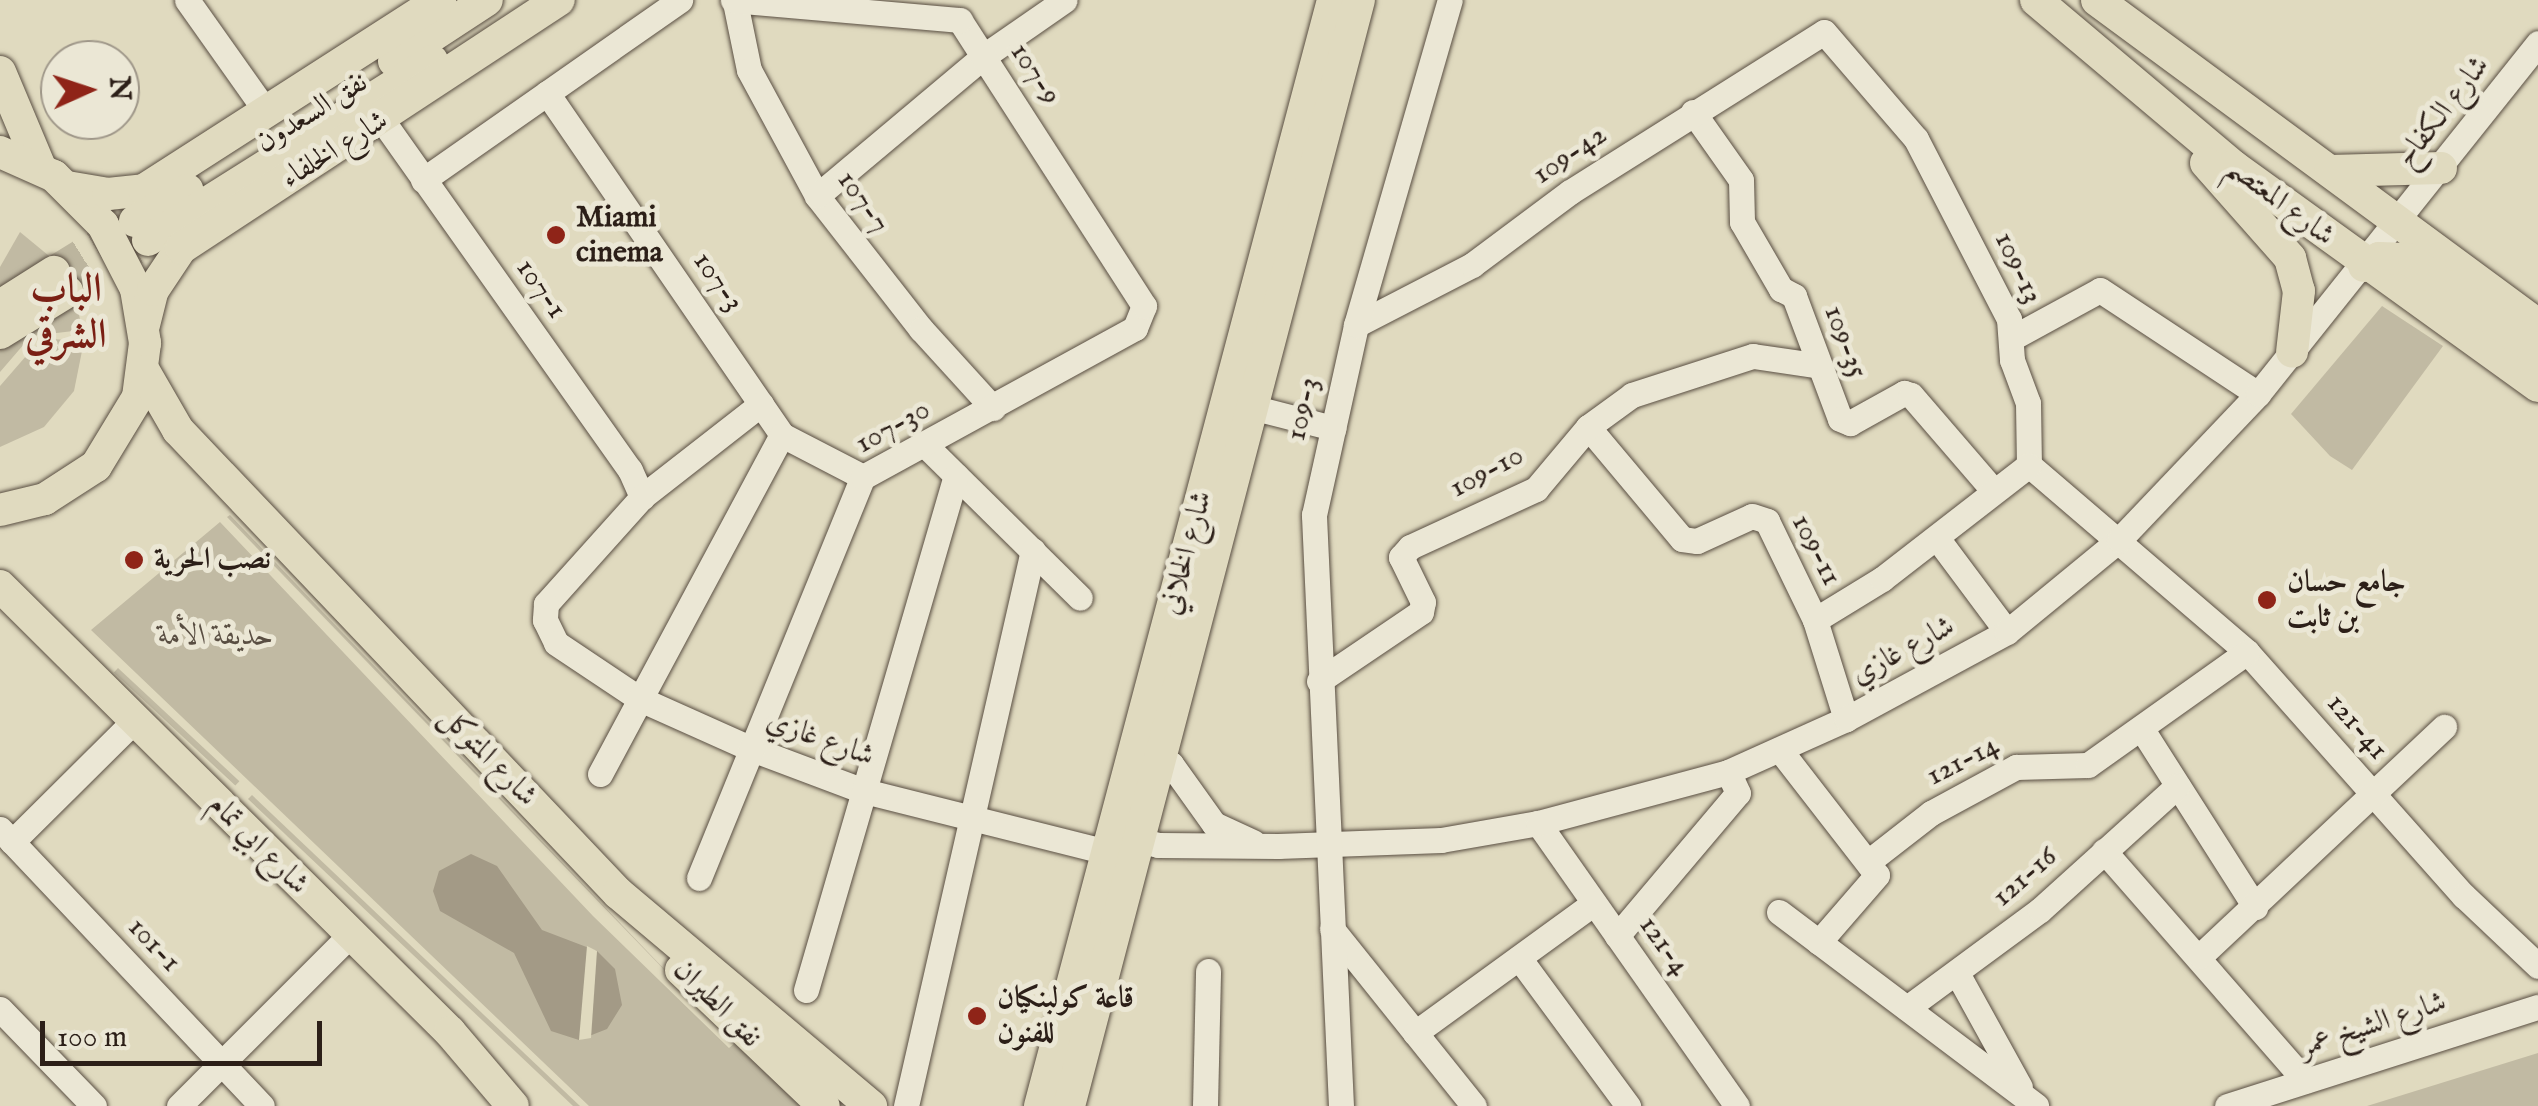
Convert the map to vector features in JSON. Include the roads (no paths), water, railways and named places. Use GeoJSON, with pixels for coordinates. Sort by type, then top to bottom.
{"type":"FeatureCollection","features":[{"type":"Feature","properties":{"kind":"main road"},"geometry":{"type":"LineString","coordinates":[[67,187],[108,194],[144,190],[440,0]]}},
{"type":"Feature","properties":{"kind":"main road","name":"نفق السعدون"},"geometry":{"type":"LineString","coordinates":[[486,0],[142,231],[528,0]]}},
{"type":"Feature","properties":{"kind":"main road","name":"شارع الخلفاء"},"geometry":{"type":"LineString","coordinates":[[144,325],[153,290],[181,248],[382,120],[559,0]]}},
{"type":"Feature","properties":{"kind":"main road","name":"شارع الخلاني"},"geometry":{"type":"LineString","coordinates":[[1149,753],[1333,0]]}},
{"type":"Feature","properties":{"kind":"main road","name":"شارع الخلاني"},"geometry":{"type":"LineString","coordinates":[[1040,1106],[1254,408],[1359,0]]}},
{"type":"Feature","properties":{"kind":"main road","name":"شارع المعتصم"},"geometry":{"type":"LineString","coordinates":[[2036,0],[2150,100],[2364,266],[2538,386]]}},
{"type":"Feature","properties":{"kind":"main road","name":"شارع المعتصم"},"geometry":{"type":"LineString","coordinates":[[2097,0],[2538,325]]}},
{"type":"Feature","properties":{"kind":"main road"},"geometry":{"type":"LineString","coordinates":[[0,72],[40,167]]}},
{"type":"Feature","properties":{"kind":"main road"},"geometry":{"type":"LineString","coordinates":[[2150,100],[2290,258],[2299,291],[2292,352]]}},
{"type":"Feature","properties":{"kind":"main road"},"geometry":{"type":"LineString","coordinates":[[0,152],[40,167],[67,187],[122,256],[144,325],[144,371],[128,422],[96,466],[45,499],[0,510]]}},
{"type":"Feature","properties":{"kind":"main road"},"geometry":{"type":"LineString","coordinates":[[2330,172],[2441,168]]}},
{"type":"Feature","properties":{"kind":"main road"},"geometry":{"type":"LineString","coordinates":[[2364,266],[2379,258],[2408,259],[2538,352]]}},
{"type":"Feature","properties":{"kind":"main road"},"geometry":{"type":"LineString","coordinates":[[0,306],[60,282],[0,333]]}},
{"type":"Feature","properties":{"kind":"main road","name":"شارع المتوكل"},"geometry":{"type":"LineString","coordinates":[[144,371],[178,430],[618,894],[870,1106]]}},
{"type":"Feature","properties":{"kind":"main road","name":"شارع ابي تمام"},"geometry":{"type":"LineString","coordinates":[[0,586],[450,1032],[513,1106]]}},
{"type":"Feature","properties":{"kind":"main road","name":"شارع الخلاني"},"geometry":{"type":"LineString","coordinates":[[1070,1106],[1121,843]]}},
{"type":"Feature","properties":{"kind":"main road","name":"نفق الطيران"},"geometry":{"type":"LineString","coordinates":[[618,894],[696,989],[824,1106]]}},
{"type":"Feature","properties":{"kind":"main road"},"geometry":{"type":"LineString","coordinates":[[450,1032],[536,1106]]}},
{"type":"Feature","properties":{"kind":"street"},"geometry":{"type":"LineString","coordinates":[[188,0],[268,113]]}},
{"type":"Feature","properties":{"kind":"street"},"geometry":{"type":"LineString","coordinates":[[423,180],[680,0]]}},
{"type":"Feature","properties":{"kind":"street"},"geometry":{"type":"LineString","coordinates":[[817,196],[984,56],[1064,0]]}},
{"type":"Feature","properties":{"kind":"street","name":"109-3"},"geometry":{"type":"LineString","coordinates":[[1341,1106],[1312,553],[1333,428],[1356,326],[1450,0]]}},
{"type":"Feature","properties":{"kind":"street","name":"107-9"},"geometry":{"type":"LineString","coordinates":[[734,1],[832,4],[952,15],[984,56],[1144,306]]}},
{"type":"Feature","properties":{"kind":"street","name":"107-7"},"geometry":{"type":"LineString","coordinates":[[734,1],[749,70],[817,196],[921,329],[993,408]]}},
{"type":"Feature","properties":{"kind":"street","name":"109-42"},"geometry":{"type":"LineString","coordinates":[[1356,326],[1472,266],[1693,112],[1768,70],[1818,31]]}},
{"type":"Feature","properties":{"kind":"street","name":"109-13"},"geometry":{"type":"LineString","coordinates":[[1818,31],[1828,35],[1916,139],[2009,319],[2028,402],[2029,465]]}},
{"type":"Feature","properties":{"kind":"street","name":"شارع الكفاح"},"geometry":{"type":"LineString","coordinates":[[2398,220],[2538,43]]}},
{"type":"Feature","properties":{"kind":"street","name":"107-3"},"geometry":{"type":"LineString","coordinates":[[547,93],[782,435],[863,477]]}},
{"type":"Feature","properties":{"kind":"street","name":"109-35"},"geometry":{"type":"LineString","coordinates":[[1693,112],[1740,180],[1742,222],[1782,288],[1794,296],[1815,365],[1844,422],[1911,395],[1993,490]]}},
{"type":"Feature","properties":{"kind":"street","name":"107-1"},"geometry":{"type":"LineString","coordinates":[[382,120],[630,470],[642,497]]}},
{"type":"Feature","properties":{"kind":"street","name":"شارع غازي"},"geometry":{"type":"LineString","coordinates":[[642,497],[546,604],[544,620],[556,642],[640,699],[752,749],[864,790],[970,818],[1121,843],[1278,846],[1441,840],[1538,823],[1728,772],[1846,719],[2007,632],[2119,540],[2258,394],[2398,220]]}},
{"type":"Feature","properties":{"kind":"street"},"geometry":{"type":"LineString","coordinates":[[2012,338],[2100,290],[2258,394]]}},
{"type":"Feature","properties":{"kind":"street","name":"107-30"},"geometry":{"type":"LineString","coordinates":[[698,878],[863,477],[926,446],[1135,328],[1144,306]]}},
{"type":"Feature","properties":{"kind":"street","name":"109-10"},"geometry":{"type":"LineString","coordinates":[[1318,682],[1421,612],[1423,602],[1401,557],[1410,547],[1536,488],[1588,427],[1660,383],[1704,376],[1753,356],[1815,365]]}},
{"type":"Feature","properties":{"kind":"street"},"geometry":{"type":"LineString","coordinates":[[642,497],[761,404]]}},
{"type":"Feature","properties":{"kind":"street"},"geometry":{"type":"LineString","coordinates":[[1254,408],[1333,428]]}},
{"type":"Feature","properties":{"kind":"street","name":"109-11"},"geometry":{"type":"LineString","coordinates":[[1588,427],[1682,539],[1696,541],[1752,516],[1767,521],[1814,620],[1846,719]]}},
{"type":"Feature","properties":{"kind":"street"},"geometry":{"type":"LineString","coordinates":[[600,774],[782,435]]}},
{"type":"Feature","properties":{"kind":"street"},"geometry":{"type":"LineString","coordinates":[[926,446],[1080,598]]}},
{"type":"Feature","properties":{"kind":"street"},"geometry":{"type":"LineString","coordinates":[[1814,620],[1937,538],[2029,465],[2119,540]]}},
{"type":"Feature","properties":{"kind":"street"},"geometry":{"type":"LineString","coordinates":[[806,990],[956,474]]}},
{"type":"Feature","properties":{"kind":"street"},"geometry":{"type":"LineString","coordinates":[[1937,538],[2007,632]]}},
{"type":"Feature","properties":{"kind":"street","name":"121-41"},"geometry":{"type":"LineString","coordinates":[[2119,540],[2209,626],[2247,652],[2374,796],[2538,966]]}},
{"type":"Feature","properties":{"kind":"street"},"geometry":{"type":"LineString","coordinates":[[906,1106],[1034,550]]}},
{"type":"Feature","properties":{"kind":"street","name":"121-14"},"geometry":{"type":"LineString","coordinates":[[1868,862],[1931,813],[2016,767],[2088,765],[2142,731],[2247,652]]}},
{"type":"Feature","properties":{"kind":"street"},"geometry":{"type":"LineString","coordinates":[[6,835],[134,720]]}},
{"type":"Feature","properties":{"kind":"street"},"geometry":{"type":"LineString","coordinates":[[2200,956],[2444,728]]}},
{"type":"Feature","properties":{"kind":"street"},"geometry":{"type":"LineString","coordinates":[[2142,731],[2254,906]]}},
{"type":"Feature","properties":{"kind":"street"},"geometry":{"type":"LineString","coordinates":[[1780,750],[1877,875],[1875,885],[1818,942]]}},
{"type":"Feature","properties":{"kind":"street","name":"شارع غازي"},"geometry":{"type":"LineString","coordinates":[[1149,753],[1214,824],[1278,846]]}},
{"type":"Feature","properties":{"kind":"street"},"geometry":{"type":"LineString","coordinates":[[1617,936],[1738,793],[1728,772]]}},
{"type":"Feature","properties":{"kind":"street","name":"121-16"},"geometry":{"type":"LineString","coordinates":[[1908,1008],[2040,910],[2178,786]]}},
{"type":"Feature","properties":{"kind":"street","name":"121-4"},"geometry":{"type":"LineString","coordinates":[[1538,823],[1737,1106]]}},
{"type":"Feature","properties":{"kind":"street","name":"101-1"},"geometry":{"type":"LineString","coordinates":[[6,835],[262,1106]]}},
{"type":"Feature","properties":{"kind":"street"},"geometry":{"type":"LineString","coordinates":[[2104,851],[2200,956],[2305,1081]]}},
{"type":"Feature","properties":{"kind":"street"},"geometry":{"type":"LineString","coordinates":[[1415,1033],[1594,903]]}},
{"type":"Feature","properties":{"kind":"street"},"geometry":{"type":"LineString","coordinates":[[1779,912],[2032,1102]]}},
{"type":"Feature","properties":{"kind":"street"},"geometry":{"type":"LineString","coordinates":[[1332,929],[1474,1106]]}},
{"type":"Feature","properties":{"kind":"street"},"geometry":{"type":"LineString","coordinates":[[180,1106],[349,936]]}},
{"type":"Feature","properties":{"kind":"street"},"geometry":{"type":"LineString","coordinates":[[1519,958],[1628,1106]]}},
{"type":"Feature","properties":{"kind":"street"},"geometry":{"type":"LineString","coordinates":[[1205,1106],[1208,972]]}},
{"type":"Feature","properties":{"kind":"street"},"geometry":{"type":"LineString","coordinates":[[1957,973],[2032,1102]]}},
{"type":"Feature","properties":{"kind":"street","name":"شارع الشيخ عمر"},"geometry":{"type":"LineString","coordinates":[[2227,1106],[2538,1007]]}},
{"type":"Feature","properties":{"kind":"street"},"geometry":{"type":"LineString","coordinates":[[0,1008],[94,1106]]}},
{"type":"Feature","properties":{"kind":"tunnel"},"geometry":{"type":"LineString","coordinates":[[54,272],[132,224]]}},
{"type":"Feature","properties":{"kind":"tunnel"},"geometry":{"type":"LineString","coordinates":[[67,292],[148,240]]}},
{"type":"Feature","properties":{"kind":"place","name":"Miami cinema"},"geometry":{"type":"Point","coordinates":[556,235]}},
{"type":"Feature","properties":{"kind":"place","name":"نصب الحرية"},"geometry":{"type":"Point","coordinates":[134,560]}},
{"type":"Feature","properties":{"kind":"place","name":"جامع حسان بن ثابت"},"geometry":{"type":"Point","coordinates":[2267,600]}},
{"type":"Feature","properties":{"kind":"place","name":"قاعة كولبنكيان للفنون"},"geometry":{"type":"Point","coordinates":[977,1016]}},
{"type":"Feature","properties":{"kind":"district","name":"الباب الشرقي"},"geometry":{"type":"Point","coordinates":[66,314]}},
{"type":"Feature","properties":{"kind":"park label","name":"حديقة الأمة"},"geometry":{"type":"Point","coordinates":[216,636]}}]}
